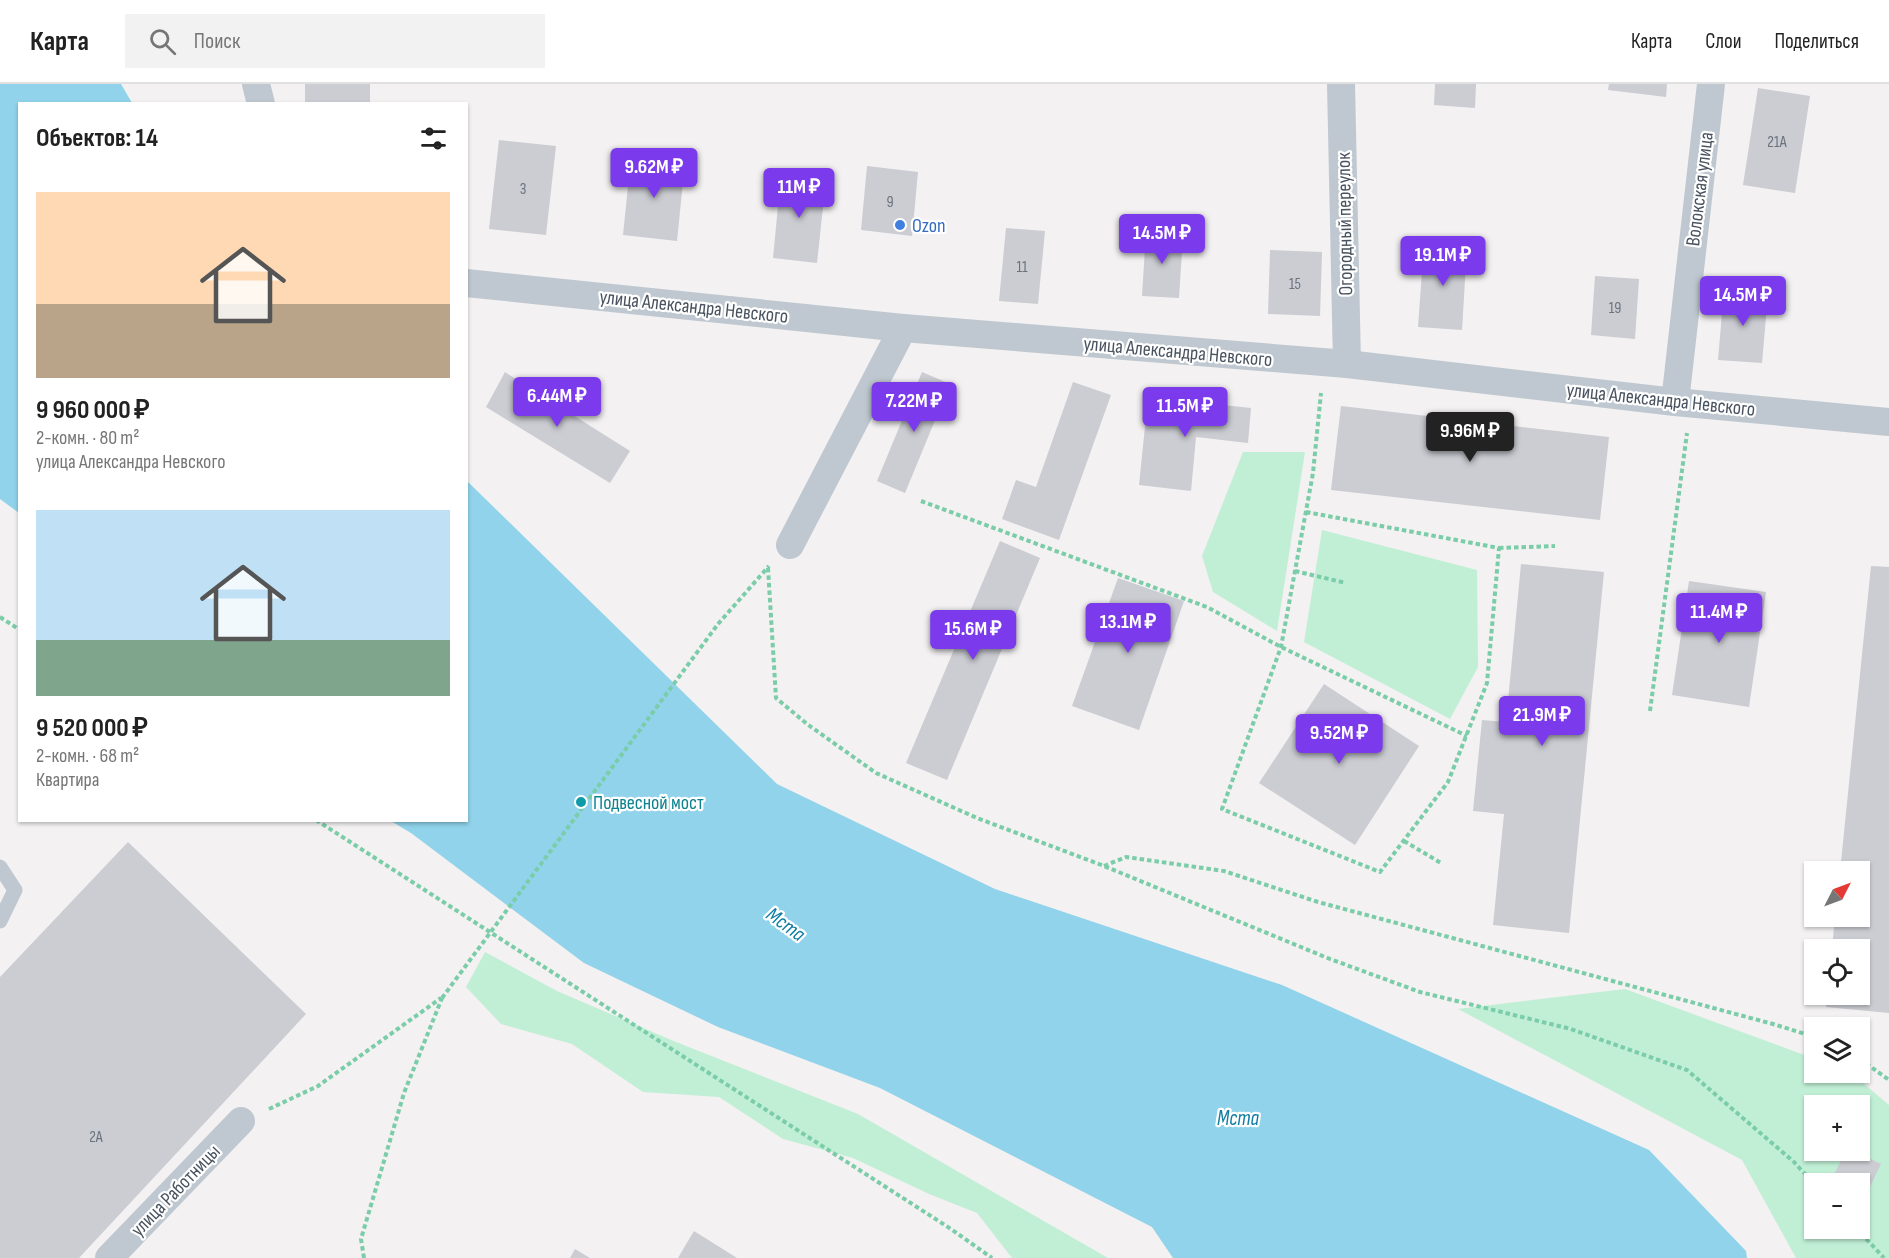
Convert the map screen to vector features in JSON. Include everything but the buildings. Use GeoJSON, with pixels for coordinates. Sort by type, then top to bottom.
{"type":"FeatureCollection","features":[{"type":"Feature","properties":{"kind":"street"},"geometry":{"type":"LineString","coordinates":[[256,84],[260,102]]}},
{"type":"Feature","properties":{"kind":"street","name":"Огородный переулок"},"geometry":{"type":"LineString","coordinates":[[1336,363],[1341,84]]}},
{"type":"Feature","properties":{"kind":"street","name":"Волокская улица"},"geometry":{"type":"LineString","coordinates":[[1683,403],[1711,84]]}},
{"type":"Feature","properties":{"kind":"street","name":"улица Александра Невского"},"geometry":{"type":"LineString","coordinates":[[468,283],[903,328],[1336,363],[1683,403],[1889,422]]}},
{"type":"Feature","properties":{"kind":"street"},"geometry":{"type":"LineString","coordinates":[[790,545],[903,328]]}},
{"type":"Feature","properties":{"kind":"street","name":"улица Работницы"},"geometry":{"type":"LineString","coordinates":[[109,1258],[241,1121]]}},
{"type":"Feature","properties":{"kind":"lane"},"geometry":{"type":"LineString","coordinates":[[0,867],[15,890],[0,921]]}},
{"type":"Feature","properties":{"kind":"path"},"geometry":{"type":"LineString","coordinates":[[1336,363],[1281,647],[1222,809],[1380,872],[1448,782],[1487,684],[1499,548]]}},
{"type":"Feature","properties":{"kind":"path"},"geometry":{"type":"LineString","coordinates":[[1650,711],[1683,403]]}},
{"type":"Feature","properties":{"kind":"path"},"geometry":{"type":"LineString","coordinates":[[921,501],[1207,607],[1281,647],[1467,736]]}},
{"type":"Feature","properties":{"kind":"path"},"geometry":{"type":"LineString","coordinates":[[1306,512],[1499,548],[1555,546]]}},
{"type":"Feature","properties":{"kind":"path"},"geometry":{"type":"LineString","coordinates":[[363,1258],[361,1239],[404,1093],[442,998],[718,624],[790,545]]}},
{"type":"Feature","properties":{"kind":"path"},"geometry":{"type":"LineString","coordinates":[[768,567],[776,698],[807,724],[876,773],[977,818],[1420,992],[1571,1029],[1687,1070],[1804,1173]]}},
{"type":"Feature","properties":{"kind":"path"},"geometry":{"type":"LineString","coordinates":[[1295,571],[1346,583]]}},
{"type":"Feature","properties":{"kind":"path"},"geometry":{"type":"LineString","coordinates":[[0,617],[18,629]]}},
{"type":"Feature","properties":{"kind":"path"},"geometry":{"type":"LineString","coordinates":[[319,822],[951,1229],[992,1258]]}},
{"type":"Feature","properties":{"kind":"path"},"geometry":{"type":"LineString","coordinates":[[1404,841],[1441,863]]}},
{"type":"Feature","properties":{"kind":"path"},"geometry":{"type":"LineString","coordinates":[[1104,866],[1126,856],[1224,871],[1318,902],[1804,1034]]}},
{"type":"Feature","properties":{"kind":"path"},"geometry":{"type":"LineString","coordinates":[[241,1121],[318,1086],[442,998]]}},
{"type":"Feature","properties":{"kind":"path"},"geometry":{"type":"LineString","coordinates":[[1870,1066],[1889,1080]]}},
{"type":"Feature","properties":{"kind":"path"},"geometry":{"type":"LineString","coordinates":[[1866,1239],[1884,1258]]}},
{"type":"Feature","properties":{"kind":"green space"},"geometry":{"type":"Polygon","coordinates":[[[1243,452],[1305,452],[1277,631],[1213,592],[1202,556],[1243,452]]]}},
{"type":"Feature","properties":{"kind":"green space"},"geometry":{"type":"Polygon","coordinates":[[[1322,530],[1477,570],[1478,667],[1450,719],[1304,642],[1322,530]]]}},
{"type":"Feature","properties":{"kind":"green space"},"geometry":{"type":"Polygon","coordinates":[[[485,952],[557,991],[676,1042],[858,1114],[1108,1258],[1012,1258],[977,1213],[929,1194],[853,1158],[783,1139],[719,1097],[643,1092],[572,1044],[501,1024],[466,987],[485,952]]]}},
{"type":"Feature","properties":{"kind":"green space"},"geometry":{"type":"Polygon","coordinates":[[[1625,989],[1804,1055],[1804,1083],[1863,1083],[1889,1105],[1889,1258],[1796,1258],[1742,1160],[1458,1009],[1625,989]]]}},
{"type":"Feature","properties":{"kind":"water"},"geometry":{"type":"Polygon","coordinates":[[[0,84],[121,84],[131,102],[18,102],[18,512],[0,499],[0,84]]]}},
{"type":"Feature","properties":{"kind":"water","name":"Мста"},"geometry":{"type":"Polygon","coordinates":[[[468,482],[777,784],[995,889],[1282,985],[1649,1150],[1746,1251],[1747,1258],[1173,1258],[1152,1227],[880,1088],[718,1027],[584,963],[411,833],[393,822],[468,822],[468,482]]]}},
{"type":"Feature","properties":{"kind":"place","name":"Ozon"},"geometry":{"type":"Point","coordinates":[900,225]}},
{"type":"Feature","properties":{"kind":"place","name":"Подвесной мост"},"geometry":{"type":"Point","coordinates":[581,802]}}]}
